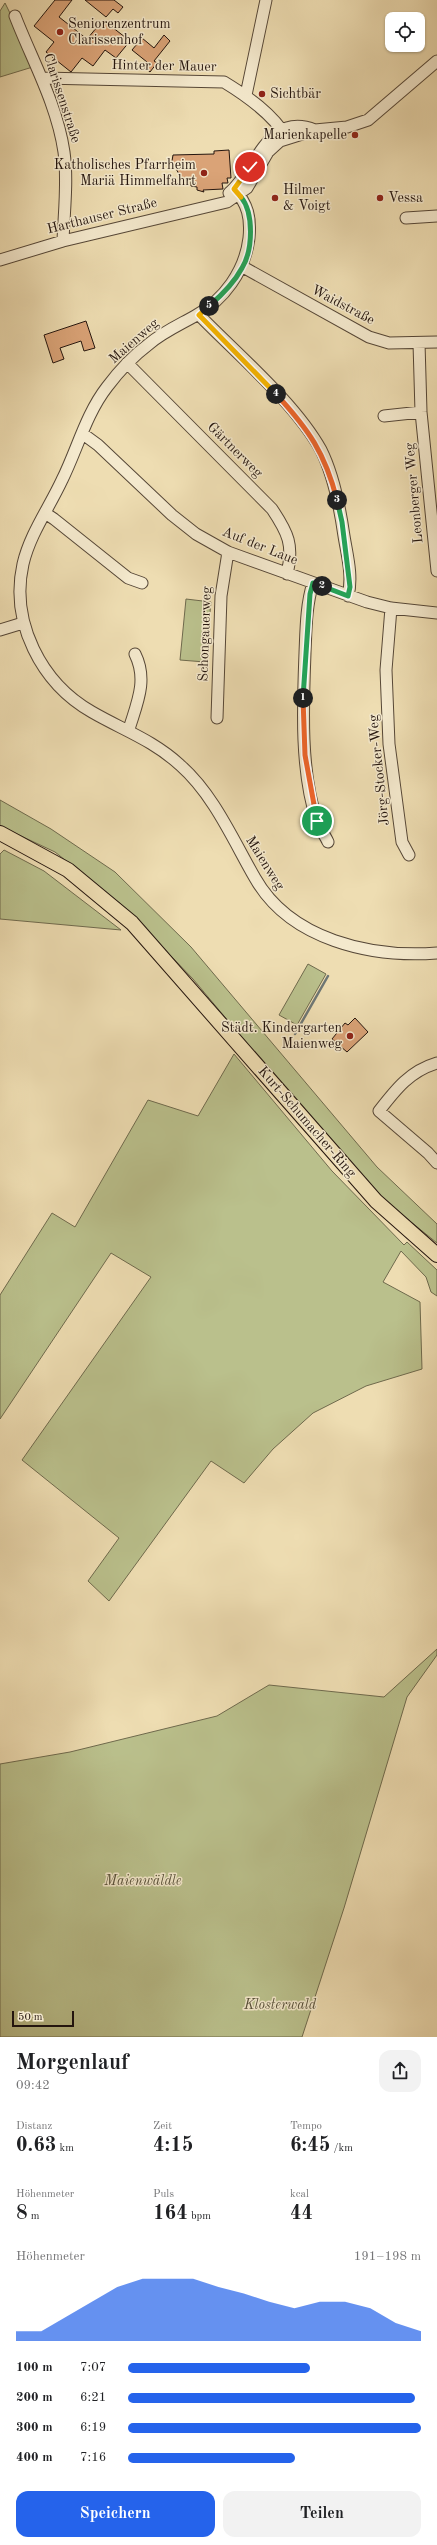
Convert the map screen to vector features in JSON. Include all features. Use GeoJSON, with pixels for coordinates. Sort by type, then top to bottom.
{"type":"FeatureCollection","features":[{"type":"Feature","properties":{"kind":"main road","name":"Kurt-Schumacher-Ring"},"geometry":{"type":"LineString","coordinates":[[0,833],[68,870],[132,923],[376,1201],[437,1255]]}},
{"type":"Feature","properties":{"kind":"street"},"geometry":{"type":"LineString","coordinates":[[246,95],[266,0]]}},
{"type":"Feature","properties":{"kind":"street","name":"Clarissenstraße"},"geometry":{"type":"LineString","coordinates":[[15,16],[42,78],[64,152],[66,178],[63,240]]}},
{"type":"Feature","properties":{"kind":"street","name":"Harthauser Straße"},"geometry":{"type":"LineString","coordinates":[[0,260],[63,240],[213,204],[227,202],[237,192],[247,188],[268,152],[284,134],[347,127],[368,120],[437,61]]}},
{"type":"Feature","properties":{"kind":"street","name":"Hinter der Mauer"},"geometry":{"type":"LineString","coordinates":[[42,78],[224,82],[246,95],[284,134]]}},
{"type":"Feature","properties":{"kind":"street","name":"Maienweg"},"geometry":{"type":"LineString","coordinates":[[237,192],[248,208],[250,223],[247,255],[243,267],[226,290],[199,315],[167,330],[127,363],[98,399],[28,547],[22,567],[21,586],[23,623],[35,654],[50,677],[68,695],[91,712],[129,729],[159,747],[182,766],[216,809],[257,882],[270,901],[292,920],[310,932],[339,942],[404,954],[437,953]]}},
{"type":"Feature","properties":{"kind":"street"},"geometry":{"type":"LineString","coordinates":[[406,218],[437,216]]}},
{"type":"Feature","properties":{"kind":"street","name":"Waidstraße"},"geometry":{"type":"LineString","coordinates":[[243,267],[369,337],[389,343],[437,342]]}},
{"type":"Feature","properties":{"kind":"street"},"geometry":{"type":"LineString","coordinates":[[199,315],[300,420],[321,450],[331,475],[342,522],[350,576],[348,596]]}},
{"type":"Feature","properties":{"kind":"street","name":"Leonberger Weg"},"geometry":{"type":"LineString","coordinates":[[419,342],[421,412],[437,571]]}},
{"type":"Feature","properties":{"kind":"street","name":"Gärtnerweg"},"geometry":{"type":"LineString","coordinates":[[127,363],[272,509],[286,530],[291,546],[287,574]]}},
{"type":"Feature","properties":{"kind":"street"},"geometry":{"type":"LineString","coordinates":[[384,416],[421,412]]}},
{"type":"Feature","properties":{"kind":"street","name":"Auf der Laue"},"geometry":{"type":"LineString","coordinates":[[82,434],[98,445],[172,516],[196,534],[228,552],[348,596],[391,608],[437,614]]}},
{"type":"Feature","properties":{"kind":"street"},"geometry":{"type":"LineString","coordinates":[[44,514],[54,519],[128,578],[142,583]]}},
{"type":"Feature","properties":{"kind":"street","name":"Schongauerweg"},"geometry":{"type":"LineString","coordinates":[[217,718],[221,596],[228,552]]}},
{"type":"Feature","properties":{"kind":"street"},"geometry":{"type":"LineString","coordinates":[[313,583],[310,594],[306,638],[303,704],[305,755],[317,821],[328,842]]}},
{"type":"Feature","properties":{"kind":"street","name":"Jörg-Stocker-Weg"},"geometry":{"type":"LineString","coordinates":[[391,608],[386,670],[388,744],[402,842],[409,855]]}},
{"type":"Feature","properties":{"kind":"street"},"geometry":{"type":"LineString","coordinates":[[0,630],[23,623]]}},
{"type":"Feature","properties":{"kind":"street"},"geometry":{"type":"LineString","coordinates":[[129,729],[142,689],[142,674],[135,654]]}},
{"type":"Feature","properties":{"kind":"street"},"geometry":{"type":"LineString","coordinates":[[437,1063],[420,1068],[404,1080],[379,1111],[437,1163]]}},
{"type":"Feature","properties":{"kind":"green space"},"geometry":{"type":"Polygon","coordinates":[[[5,3],[36,66],[0,77],[0,11],[5,3]]]}},
{"type":"Feature","properties":{"kind":"green space"},"geometry":{"type":"Polygon","coordinates":[[[186,599],[211,602],[205,662],[180,660],[186,599]]]}},
{"type":"Feature","properties":{"kind":"green space"},"geometry":{"type":"Polygon","coordinates":[[[0,800],[51,829],[115,872],[191,947],[377,1167],[437,1224],[437,1243],[380,1197],[260,1059],[193,979],[123,906],[55,852],[0,826],[0,800]]]}},
{"type":"Feature","properties":{"kind":"green space"},"geometry":{"type":"Polygon","coordinates":[[[4,850],[44,871],[121,930],[0,919],[0,854],[4,850]]]}},
{"type":"Feature","properties":{"kind":"green space"},"geometry":{"type":"Polygon","coordinates":[[[308,964],[326,974],[297,1025],[279,1015],[308,964]]]}},
{"type":"Feature","properties":{"kind":"green space"},"geometry":{"type":"Polygon","coordinates":[[[234,1054],[332,1171],[404,1245],[407,1242],[437,1270],[437,1296],[431,1292],[426,1277],[401,1251],[383,1282],[420,1302],[422,1369],[366,1386],[313,1413],[273,1449],[244,1483],[211,1461],[109,1601],[88,1581],[119,1538],[22,1460],[151,1277],[111,1253],[0,1419],[0,1295],[52,1213],[75,1227],[148,1100],[198,1116],[234,1054]]]}},
{"type":"Feature","properties":{"kind":"green space","name":"Maienwäldle"},"geometry":{"type":"Polygon","coordinates":[[[437,1649],[437,1655],[407,1697],[344,1908],[302,2037],[0,2037],[0,1764],[70,1752],[217,1716],[269,1685],[384,1697],[437,1649]]]}},
{"type":"Feature","properties":{"kind":"building","name":"Seniorenzentrum Clarissenhof"},"geometry":{"type":"Polygon","coordinates":[[[55,0],[72,0],[59,17],[87,39],[103,20],[130,41],[116,58],[105,50],[93,66],[82,58],[71,72],[46,52],[54,42],[34,26],[55,0]]]}},
{"type":"Feature","properties":{"kind":"building","name":"Seniorenzentrum Clarissenhof"},"geometry":{"type":"Polygon","coordinates":[[[85,0],[114,0],[123,7],[118,13],[113,9],[106,17],[85,0]]]}},
{"type":"Feature","properties":{"kind":"building"},"geometry":{"type":"Polygon","coordinates":[[[164,35],[170,41],[154,61],[157,63],[150,72],[143,66],[147,62],[132,50],[142,38],[154,48],[164,35]]]}},
{"type":"Feature","properties":{"kind":"building","name":"Katholisches Pfarrheim Mariä Himmelfahrt"},"geometry":{"type":"Polygon","coordinates":[[[229,150],[231,178],[227,178],[228,183],[222,183],[223,189],[203,190],[204,192],[197,190],[197,187],[191,186],[191,180],[181,178],[172,161],[173,155],[214,154],[214,151],[229,150]]]}},
{"type":"Feature","properties":{"kind":"building"},"geometry":{"type":"Polygon","coordinates":[[[86,321],[95,348],[84,351],[81,341],[60,348],[64,359],[53,363],[44,335],[86,321]]]}},
{"type":"Feature","properties":{"kind":"building","name":"Städt. Kindergarten Maienweg"},"geometry":{"type":"Polygon","coordinates":[[[355,1018],[368,1032],[347,1052],[332,1039],[345,1023],[348,1025],[355,1018]]]}},
{"type":"Feature","properties":{"kind":"waterway"},"geometry":{"type":"LineString","coordinates":[[295,1034],[328,976]]}},
{"type":"Feature","properties":{"kind":"place","name":"Seniorenzentrum Clarissenhof"},"geometry":{"type":"Point","coordinates":[60,32]}},
{"type":"Feature","properties":{"kind":"place","name":"Sichtbär"},"geometry":{"type":"Point","coordinates":[262,94]}},
{"type":"Feature","properties":{"kind":"place","name":"Marienkapelle"},"geometry":{"type":"Point","coordinates":[355,135]}},
{"type":"Feature","properties":{"kind":"place","name":"Katholisches Pfarrheim Mariä Himmelfahrt"},"geometry":{"type":"Point","coordinates":[204,173]}},
{"type":"Feature","properties":{"kind":"place","name":"Hilmer & Voigt"},"geometry":{"type":"Point","coordinates":[275,198]}},
{"type":"Feature","properties":{"kind":"place","name":"Vessa"},"geometry":{"type":"Point","coordinates":[380,198]}},
{"type":"Feature","properties":{"kind":"place","name":"Städt. Kindergarten Maienweg"},"geometry":{"type":"Point","coordinates":[350,1036]}},
{"type":"Feature","properties":{"kind":"route"},"geometry":{"type":"LineString","coordinates":[[250,167],[234,189],[248,208],[250,223],[247,255],[243,267],[226,290],[199,315],[272,389],[300,420],[321,450],[331,475],[342,522],[350,576],[348,596],[313,583],[310,594],[306,638],[303,704],[305,755],[317,821]]}},
{"type":"Feature","properties":{"kind":"park label","name":"Klosterwald"},"geometry":{"type":"Point","coordinates":[280,2005]}}]}
